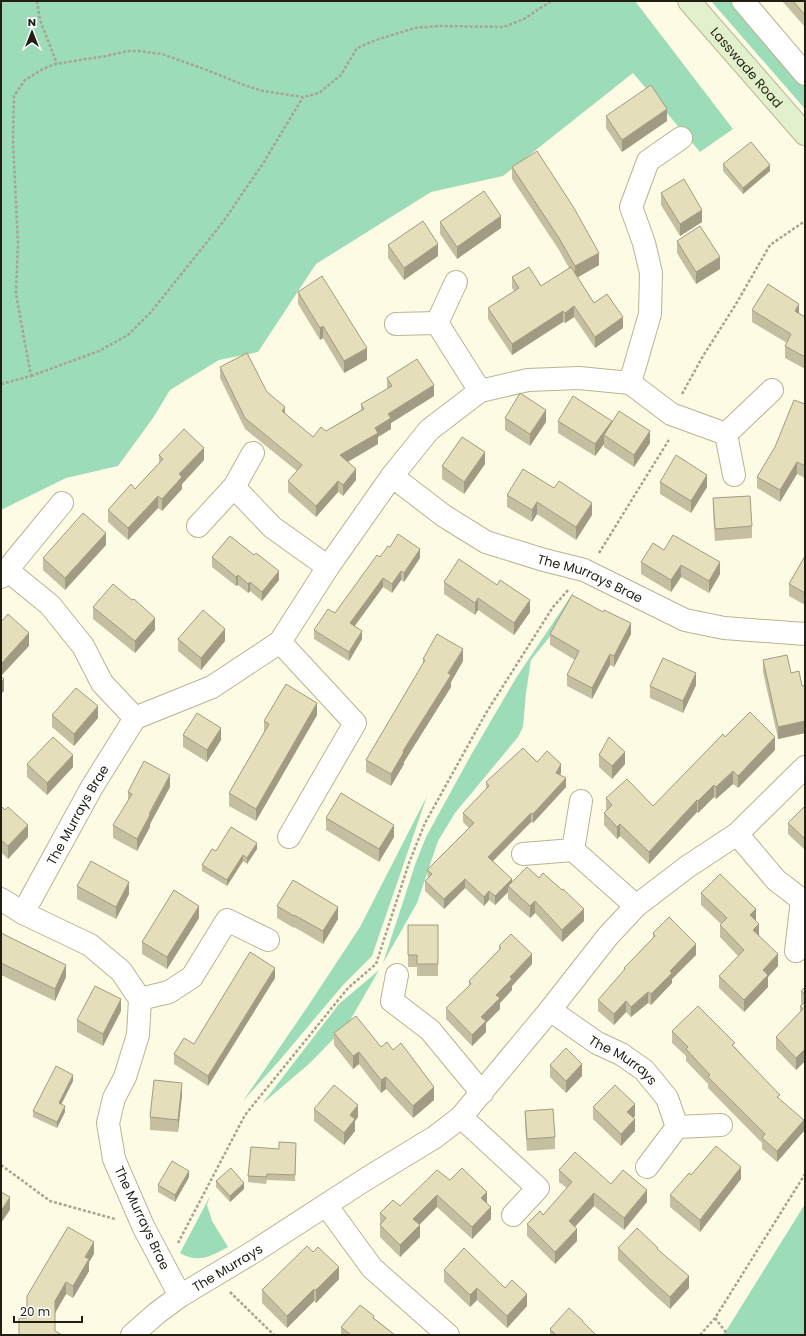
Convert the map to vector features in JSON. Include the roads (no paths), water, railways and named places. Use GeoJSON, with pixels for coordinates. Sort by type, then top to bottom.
{"type":"FeatureCollection","features":[{"type":"Feature","properties":{"kind":"street","name":"Lasswade Road"},"geometry":{"type":"LineString","coordinates":[[689,1],[805,134]]}},
{"type":"Feature","properties":{"kind":"street"},"geometry":{"type":"LineString","coordinates":[[743,1],[805,74]]}},
{"type":"Feature","properties":{"kind":"street"},"geometry":{"type":"LineString","coordinates":[[630,383],[650,314],[651,273],[644,244],[631,207],[648,161],[681,138]]}},
{"type":"Feature","properties":{"kind":"street"},"geometry":{"type":"LineString","coordinates":[[437,323],[456,282]]}},
{"type":"Feature","properties":{"kind":"street"},"geometry":{"type":"LineString","coordinates":[[437,323],[480,391]]}},
{"type":"Feature","properties":{"kind":"street"},"geometry":{"type":"LineString","coordinates":[[396,324],[437,323]]}},
{"type":"Feature","properties":{"kind":"street"},"geometry":{"type":"LineString","coordinates":[[62,503],[4,573],[50,605],[83,646],[102,683],[135,718],[212,687],[280,642],[328,567],[392,476],[429,430],[480,391],[528,380],[579,378],[630,383],[671,414],[726,434]]}},
{"type":"Feature","properties":{"kind":"street"},"geometry":{"type":"LineString","coordinates":[[726,434],[772,390]]}},
{"type":"Feature","properties":{"kind":"street"},"geometry":{"type":"LineString","coordinates":[[726,434],[734,475]]}},
{"type":"Feature","properties":{"kind":"street"},"geometry":{"type":"LineString","coordinates":[[198,526],[234,487],[253,453]]}},
{"type":"Feature","properties":{"kind":"street","name":"The Murrays Brae"},"geometry":{"type":"LineString","coordinates":[[392,476],[444,516],[486,542],[544,560],[584,570],[685,620],[724,628],[805,634]]}},
{"type":"Feature","properties":{"kind":"street"},"geometry":{"type":"LineString","coordinates":[[234,487],[272,527],[328,567]]}},
{"type":"Feature","properties":{"kind":"street"},"geometry":{"type":"LineString","coordinates":[[280,642],[355,723],[289,837]]}},
{"type":"Feature","properties":{"kind":"street","name":"The Murrays Brae"},"geometry":{"type":"LineString","coordinates":[[24,913],[92,787],[135,718]]}},
{"type":"Feature","properties":{"kind":"street","name":"The Murrays"},"geometry":{"type":"LineString","coordinates":[[132,1335],[157,1313],[180,1296],[255,1251],[435,1137],[461,1117],[550,1010],[608,936],[636,906],[687,867],[737,834],[805,767]]}},
{"type":"Feature","properties":{"kind":"street"},"geometry":{"type":"LineString","coordinates":[[573,850],[581,801]]}},
{"type":"Feature","properties":{"kind":"street"},"geometry":{"type":"LineString","coordinates":[[737,834],[776,880],[804,900],[796,951]]}},
{"type":"Feature","properties":{"kind":"street"},"geometry":{"type":"LineString","coordinates":[[523,854],[573,850],[636,906]]}},
{"type":"Feature","properties":{"kind":"street"},"geometry":{"type":"LineString","coordinates":[[1,899],[24,913],[90,945],[121,971],[140,999],[169,992],[192,977],[227,920],[268,940]]}},
{"type":"Feature","properties":{"kind":"street"},"geometry":{"type":"LineString","coordinates":[[397,975],[383,1003],[430,1030],[482,1093]]}},
{"type":"Feature","properties":{"kind":"street","name":"The Murrays Brae"},"geometry":{"type":"LineString","coordinates":[[140,999],[138,1035],[124,1077],[114,1098],[108,1123],[114,1159],[142,1226],[180,1296]]}},
{"type":"Feature","properties":{"kind":"street","name":"The Murrays"},"geometry":{"type":"LineString","coordinates":[[550,1010],[597,1043],[621,1054],[644,1070],[667,1098],[677,1127]]}},
{"type":"Feature","properties":{"kind":"street"},"geometry":{"type":"LineString","coordinates":[[461,1117],[538,1188],[513,1215]]}},
{"type":"Feature","properties":{"kind":"street"},"geometry":{"type":"LineString","coordinates":[[647,1167],[677,1127],[721,1125]]}},
{"type":"Feature","properties":{"kind":"street"},"geometry":{"type":"LineString","coordinates":[[326,1205],[372,1268],[448,1335]]}}]}
